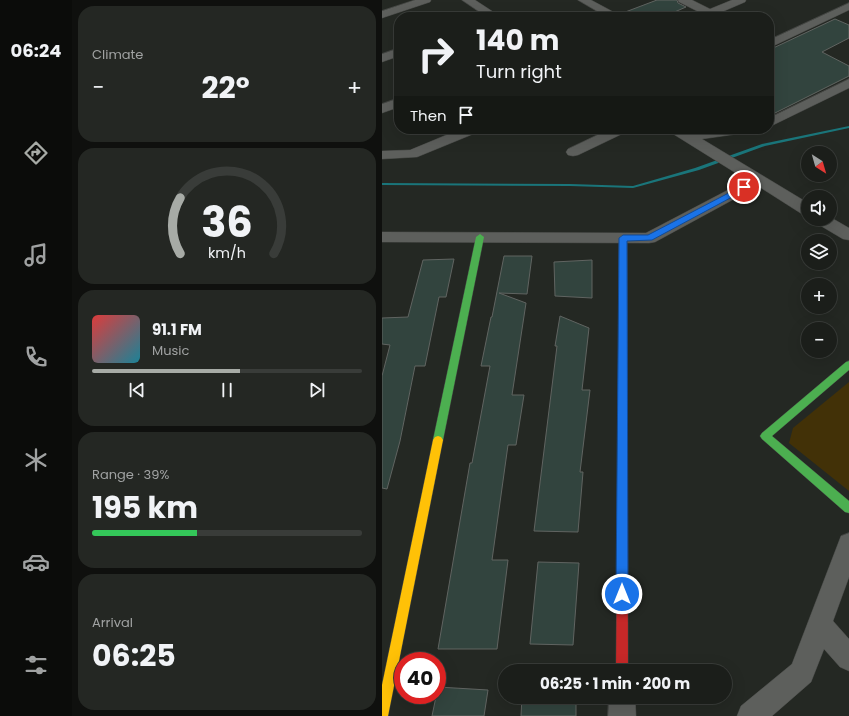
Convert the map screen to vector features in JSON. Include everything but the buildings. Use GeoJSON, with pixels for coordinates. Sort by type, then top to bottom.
{"type":"FeatureCollection","features":[{"type":"Feature","properties":{"kind":"street"},"geometry":{"type":"LineString","coordinates":[[382,15],[426,0]]}},
{"type":"Feature","properties":{"kind":"street"},"geometry":{"type":"LineString","coordinates":[[468,0],[487,12]]}},
{"type":"Feature","properties":{"kind":"street"},"geometry":{"type":"LineString","coordinates":[[583,0],[606,12]]}},
{"type":"Feature","properties":{"kind":"street"},"geometry":{"type":"LineString","coordinates":[[683,0],[701,12]]}},
{"type":"Feature","properties":{"kind":"street"},"geometry":{"type":"LineString","coordinates":[[713,12],[741,0]]}},
{"type":"Feature","properties":{"kind":"street"},"geometry":{"type":"LineString","coordinates":[[774,42],[849,6]]}},
{"type":"Feature","properties":{"kind":"street"},"geometry":{"type":"LineString","coordinates":[[382,58],[394,54]]}},
{"type":"Feature","properties":{"kind":"street"},"geometry":{"type":"LineString","coordinates":[[774,120],[849,83]]}},
{"type":"Feature","properties":{"kind":"street"},"geometry":{"type":"LineString","coordinates":[[382,109],[394,104]]}},
{"type":"Feature","properties":{"kind":"street"},"geometry":{"type":"LineString","coordinates":[[382,156],[412,154],[461,134]]}},
{"type":"Feature","properties":{"kind":"street"},"geometry":{"type":"LineString","coordinates":[[573,152],[611,134]]}},
{"type":"Feature","properties":{"kind":"street"},"geometry":{"type":"LineString","coordinates":[[683,134],[801,206]]}},
{"type":"Feature","properties":{"kind":"street"},"geometry":{"type":"LineString","coordinates":[[688,137],[709,134]]}},
{"type":"Feature","properties":{"kind":"street"},"geometry":{"type":"LineString","coordinates":[[382,237],[650,238],[758,180]]}},
{"type":"Feature","properties":{"kind":"street"},"geometry":{"type":"LineString","coordinates":[[834,226],[849,235]]}},
{"type":"Feature","properties":{"kind":"street"},"geometry":{"type":"LineString","coordinates":[[382,716],[480,237]]}},
{"type":"Feature","properties":{"kind":"street"},"geometry":{"type":"LineString","coordinates":[[622,664],[623,238]]}},
{"type":"Feature","properties":{"kind":"street"},"geometry":{"type":"LineString","coordinates":[[849,365],[765,436],[849,508]]}},
{"type":"Feature","properties":{"kind":"street"},"geometry":{"type":"LineString","coordinates":[[751,716],[802,673],[849,544]]}},
{"type":"Feature","properties":{"kind":"street"},"geometry":{"type":"LineString","coordinates":[[820,625],[849,658]]}},
{"type":"Feature","properties":{"kind":"street"},"geometry":{"type":"LineString","coordinates":[[622,704],[622,716]]}},
{"type":"Feature","properties":{"kind":"shaded area"},"geometry":{"type":"Polygon","coordinates":[[[849,382],[849,491],[789,443],[793,428],[849,382]]]}},
{"type":"Feature","properties":{"kind":"waterway"},"geometry":{"type":"LineString","coordinates":[[382,184],[570,185],[633,187],[697,169],[764,145],[849,127]]}},
{"type":"Feature","properties":{"kind":"traffic: fast"},"geometry":{"type":"LineString","coordinates":[[438,440],[480,237]]}},
{"type":"Feature","properties":{"kind":"traffic: fast"},"geometry":{"type":"LineString","coordinates":[[849,365],[765,436],[849,508]]}},
{"type":"Feature","properties":{"kind":"traffic: slow"},"geometry":{"type":"LineString","coordinates":[[623,238],[623,346]]}},
{"type":"Feature","properties":{"kind":"traffic: slow"},"geometry":{"type":"LineString","coordinates":[[382,716],[438,440]]}},
{"type":"Feature","properties":{"kind":"traffic: jam"},"geometry":{"type":"LineString","coordinates":[[622,664],[623,346]]}},
{"type":"Feature","properties":{"kind":"route"},"geometry":{"type":"LineString","coordinates":[[622,594],[623,238],[650,238],[744,187]]}}]}
